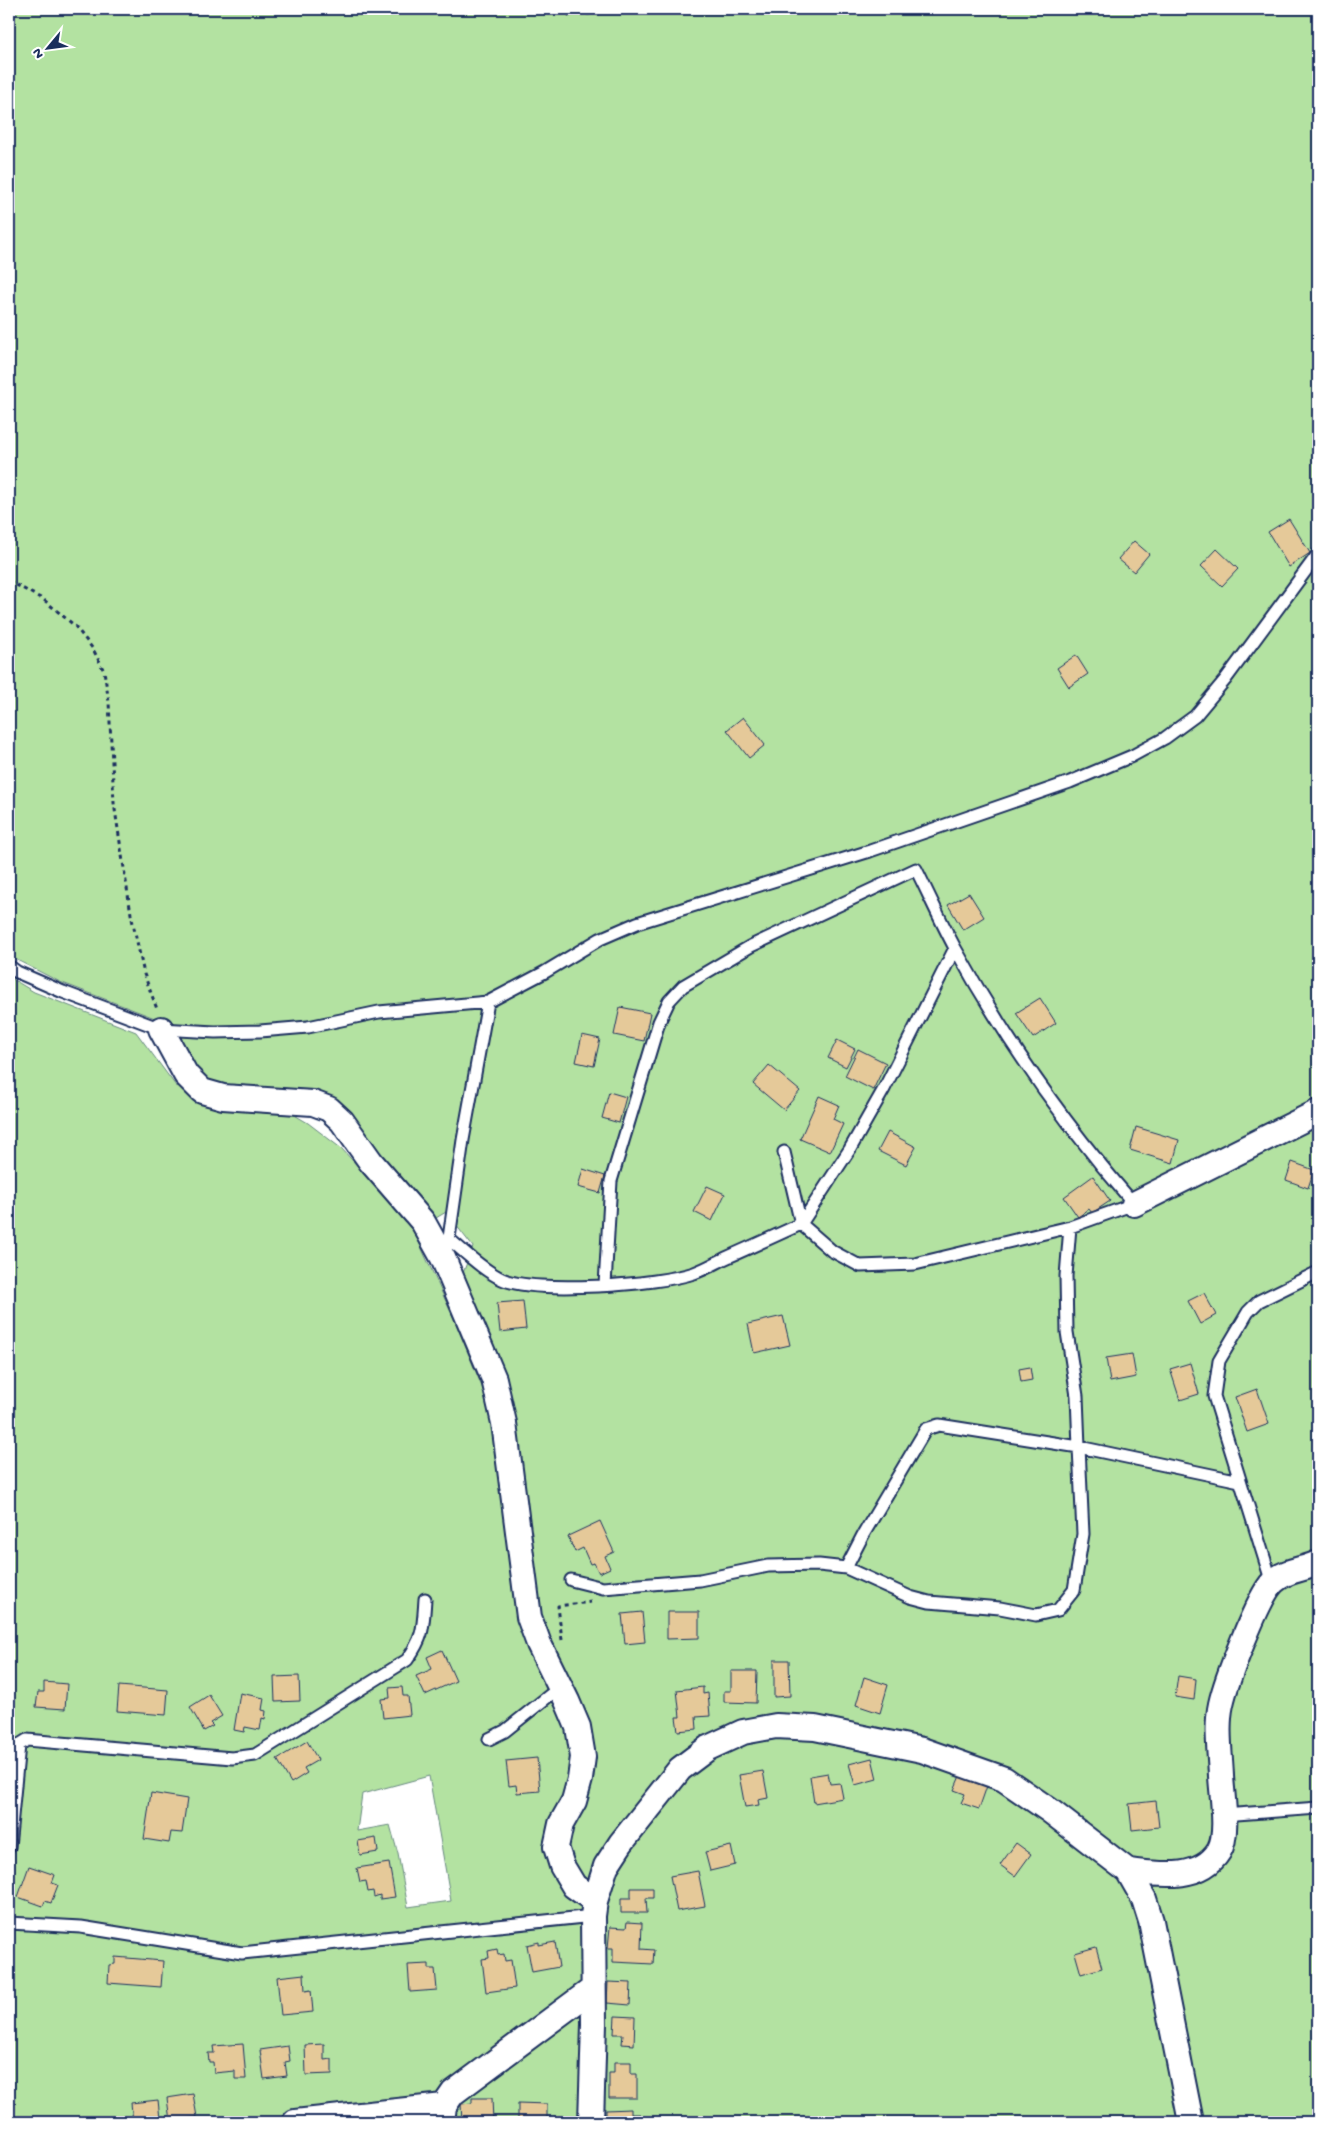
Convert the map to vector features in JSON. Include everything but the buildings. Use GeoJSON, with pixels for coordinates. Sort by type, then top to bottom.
{"type":"FeatureCollection","features":[{"type":"Feature","properties":{"kind":"street"},"geometry":{"type":"LineString","coordinates":[[164,1029],[186,1075],[202,1091],[223,1097],[313,1103],[329,1109],[342,1121],[370,1162],[447,1249],[494,1379],[504,1423],[529,1617],[539,1644],[578,1727],[582,1757],[580,1779],[574,1801],[562,1824],[556,1847],[562,1866],[574,1886],[594,1908]]}},
{"type":"Feature","properties":{"kind":"street"},"geometry":{"type":"LineString","coordinates":[[1134,1204],[1318,1112]]}},
{"type":"Feature","properties":{"kind":"street"},"geometry":{"type":"LineString","coordinates":[[1128,1871],[1162,1875],[1190,1871],[1208,1863],[1218,1851],[1223,1840],[1220,1739],[1221,1705],[1247,1632],[1272,1583],[1284,1574],[1318,1563]]}},
{"type":"Feature","properties":{"kind":"street"},"geometry":{"type":"LineString","coordinates":[[591,2122],[594,1908],[606,1866],[621,1842],[680,1769],[708,1748],[743,1732],[776,1726],[815,1728],[922,1750],[1004,1779],[1049,1810],[1128,1871],[1144,1900],[1151,1921],[1191,2122]]}},
{"type":"Feature","properties":{"kind":"street"},"geometry":{"type":"LineString","coordinates":[[296,2122],[443,2114],[453,2093],[594,1989]]}},
{"type":"Feature","properties":{"kind":"lane"},"geometry":{"type":"LineString","coordinates":[[9,966],[17,972],[63,992],[164,1029],[214,1032],[308,1027],[378,1012],[488,1002],[545,972],[600,939],[637,923],[870,851],[1070,782],[1132,756],[1165,738],[1195,716],[1225,680],[1318,554]]}},
{"type":"Feature","properties":{"kind":"lane"},"geometry":{"type":"LineString","coordinates":[[605,1285],[611,1181],[659,1022],[669,1001],[683,986],[751,946],[916,869],[955,948],[1010,1039],[1095,1159],[1134,1204],[1070,1227],[915,1264],[860,1266],[832,1251],[801,1224],[784,1152]]}},
{"type":"Feature","properties":{"kind":"lane"},"geometry":{"type":"LineString","coordinates":[[488,1002],[463,1140],[447,1249],[482,1266],[501,1278],[513,1283],[532,1286],[605,1285],[653,1281],[694,1273],[801,1224],[850,1150],[880,1098],[955,948]]}},
{"type":"Feature","properties":{"kind":"lane"},"geometry":{"type":"LineString","coordinates":[[571,1580],[603,1588],[700,1580],[768,1566],[819,1565],[846,1568],[910,1597],[929,1602],[1000,1608],[1036,1615],[1058,1610],[1074,1590],[1083,1534],[1077,1396],[1068,1332],[1066,1276],[1070,1227]]}},
{"type":"Feature","properties":{"kind":"lane"},"geometry":{"type":"LineString","coordinates":[[1272,1583],[1214,1396],[1219,1361],[1248,1312],[1259,1301],[1318,1272]]}},
{"type":"Feature","properties":{"kind":"lane"},"geometry":{"type":"LineString","coordinates":[[846,1568],[920,1436],[926,1430],[939,1425],[1079,1447],[1240,1481]]}},
{"type":"Feature","properties":{"kind":"lane"},"geometry":{"type":"LineString","coordinates":[[9,1847],[18,1745],[27,1740],[232,1758],[255,1755],[407,1660],[423,1633],[425,1600]]}},
{"type":"Feature","properties":{"kind":"lane"},"geometry":{"type":"LineString","coordinates":[[489,1739],[505,1731],[560,1687]]}},
{"type":"Feature","properties":{"kind":"lane"},"geometry":{"type":"LineString","coordinates":[[1223,1815],[1318,1808]]}},
{"type":"Feature","properties":{"kind":"lane"},"geometry":{"type":"LineString","coordinates":[[9,1923],[81,1927],[242,1953],[594,1908]]}},
{"type":"Feature","properties":{"kind":"path"},"geometry":{"type":"LineString","coordinates":[[9,581],[44,600],[75,626],[93,649],[104,671],[109,702],[114,803],[131,914],[144,974],[164,1029]]}},
{"type":"Feature","properties":{"kind":"path"},"geometry":{"type":"LineString","coordinates":[[562,1642],[558,1606],[596,1602]]}},
{"type":"Feature","properties":{"kind":"green space"},"geometry":{"type":"Polygon","coordinates":[[[9,9],[1318,9],[1318,2122],[9,2122],[9,977],[34,992],[136,1032],[176,1086],[286,1110],[308,1123],[342,1149],[411,1225],[454,1319],[487,1399],[511,1402],[487,1330],[463,1273],[473,1247],[446,1212],[436,1218],[392,1173],[341,1104],[320,1092],[228,1091],[204,1083],[168,1023],[60,982],[9,956],[9,9]],[[429,1776],[362,1794],[357,1831],[390,1825],[398,1854],[408,1907],[451,1901],[429,1776]]]}}]}
